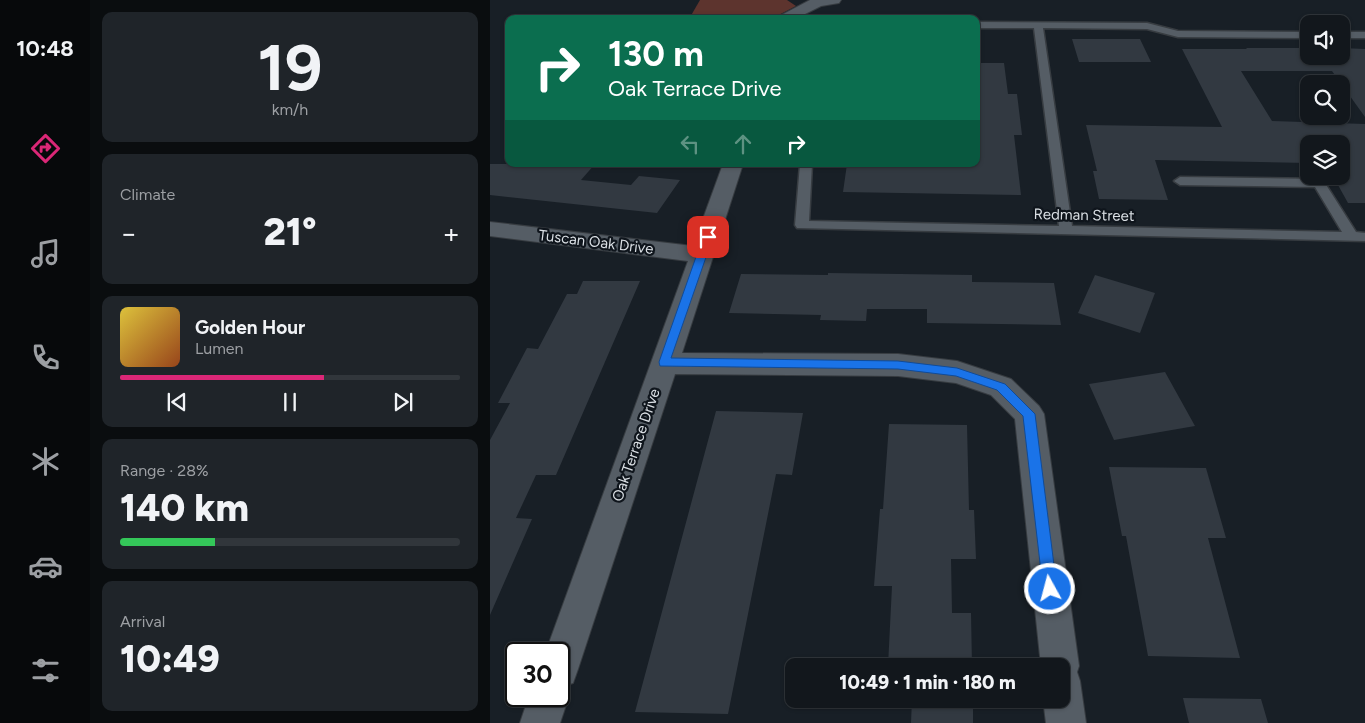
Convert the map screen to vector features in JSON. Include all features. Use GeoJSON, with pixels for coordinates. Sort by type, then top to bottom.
{"type":"FeatureCollection","features":[{"type":"Feature","properties":{"kind":"street"},"geometry":{"type":"LineString","coordinates":[[790,15],[818,2],[834,0]]}},
{"type":"Feature","properties":{"kind":"street","name":"Oak Terrace Drive"},"geometry":{"type":"LineString","coordinates":[[568,642],[732,167]]}},
{"type":"Feature","properties":{"kind":"street","name":"Tuscan Oak Drive"},"geometry":{"type":"LineString","coordinates":[[490,229],[702,255]]}},
{"type":"Feature","properties":{"kind":"street"},"geometry":{"type":"LineString","coordinates":[[664,362],[898,365],[957,372],[1001,387],[1029,414],[1059,658]]}},
{"type":"Feature","properties":{"kind":"street"},"geometry":{"type":"LineString","coordinates":[[540,723],[545,707]]}},
{"type":"Feature","properties":{"kind":"street"},"geometry":{"type":"LineString","coordinates":[[1064,708],[1066,723]]}},
{"type":"Feature","properties":{"kind":"lane"},"geometry":{"type":"LineString","coordinates":[[980,25],[1147,26],[1178,34],[1300,35]]}},
{"type":"Feature","properties":{"kind":"lane"},"geometry":{"type":"LineString","coordinates":[[1038,26],[1066,230]]}},
{"type":"Feature","properties":{"kind":"lane"},"geometry":{"type":"LineString","coordinates":[[1350,35],[1365,35]]}},
{"type":"Feature","properties":{"kind":"lane","name":"Redman Street"},"geometry":{"type":"LineString","coordinates":[[806,167],[802,224],[1358,237]]}},
{"type":"Feature","properties":{"kind":"lane"},"geometry":{"type":"LineString","coordinates":[[1180,181],[1319,183],[1358,237]]}},
{"type":"Feature","properties":{"kind":"shaded area"},"geometry":{"type":"Polygon","coordinates":[[[700,0],[787,0],[796,6],[779,15],[691,15],[700,0]]]}},
{"type":"Feature","properties":{"kind":"building"},"geometry":{"type":"Polygon","coordinates":[[[1072,39],[1140,39],[1151,62],[1079,62],[1072,39]]]}},
{"type":"Feature","properties":{"kind":"building"},"geometry":{"type":"Polygon","coordinates":[[[1300,48],[1300,65],[1350,65],[1350,48],[1365,49],[1365,117],[1350,96],[1350,75],[1335,75],[1332,71],[1241,71],[1272,121],[1300,122],[1300,125],[1365,124],[1365,203],[1348,203],[1338,185],[1350,185],[1350,135],[1300,135],[1300,163],[1155,160],[1168,200],[1099,199],[1093,171],[1097,171],[1086,125],[1222,127],[1182,49],[1300,48]]]}},
{"type":"Feature","properties":{"kind":"building"},"geometry":{"type":"Polygon","coordinates":[[[980,63],[1004,63],[1008,94],[1017,94],[1022,135],[1014,135],[1021,195],[843,192],[847,167],[980,167],[980,63]]]}},
{"type":"Feature","properties":{"kind":"building"},"geometry":{"type":"Polygon","coordinates":[[[490,164],[505,164],[505,167],[592,167],[581,180],[631,185],[639,176],[680,180],[657,213],[490,195],[490,164]]]}},
{"type":"Feature","properties":{"kind":"building"},"geometry":{"type":"Polygon","coordinates":[[[828,273],[972,275],[972,282],[1054,283],[1061,325],[927,323],[927,309],[867,309],[866,321],[820,320],[821,315],[729,313],[741,274],[828,275],[828,273]]]}},
{"type":"Feature","properties":{"kind":"building"},"geometry":{"type":"Polygon","coordinates":[[[1095,275],[1155,293],[1140,333],[1078,313],[1095,275]]]}},
{"type":"Feature","properties":{"kind":"building"},"geometry":{"type":"Polygon","coordinates":[[[583,281],[640,281],[556,475],[536,475],[516,518],[532,519],[490,615],[490,440],[510,403],[498,403],[527,348],[538,349],[567,294],[577,294],[583,281]]]}},
{"type":"Feature","properties":{"kind":"building"},"geometry":{"type":"Polygon","coordinates":[[[1165,372],[1195,426],[1114,440],[1089,384],[1165,372]]]}},
{"type":"Feature","properties":{"kind":"building"},"geometry":{"type":"Polygon","coordinates":[[[716,411],[803,413],[792,475],[776,474],[728,714],[635,712],[716,411]]]}},
{"type":"Feature","properties":{"kind":"building"},"geometry":{"type":"Polygon","coordinates":[[[889,424],[967,425],[969,510],[974,510],[976,559],[951,559],[952,613],[971,613],[972,658],[888,658],[892,586],[874,586],[880,509],[883,509],[889,424]]]}},
{"type":"Feature","properties":{"kind":"building"},"geometry":{"type":"Polygon","coordinates":[[[1109,467],[1206,468],[1226,538],[1208,538],[1240,658],[1148,656],[1126,536],[1122,536],[1109,467]]]}},
{"type":"Feature","properties":{"kind":"building"},"geometry":{"type":"Polygon","coordinates":[[[1183,698],[1261,699],[1268,723],[1189,723],[1183,698]]]}},
{"type":"Feature","properties":{"kind":"building"},"geometry":{"type":"Polygon","coordinates":[[[912,708],[973,708],[973,723],[911,723],[912,708]]]}},
{"type":"Feature","properties":{"kind":"route"},"geometry":{"type":"LineString","coordinates":[[708,237],[664,362],[898,365],[957,372],[1001,387],[1029,414],[1050,589]]}}]}
